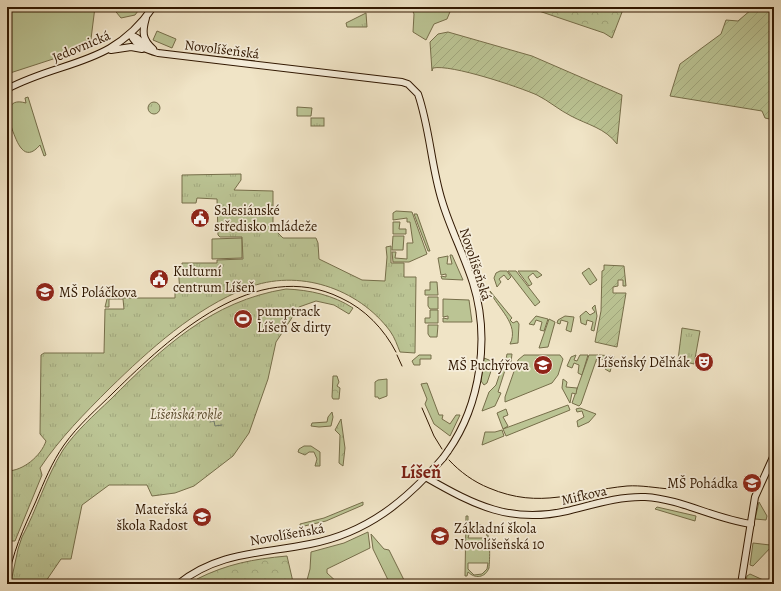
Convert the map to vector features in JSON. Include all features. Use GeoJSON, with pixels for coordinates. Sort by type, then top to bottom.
{"type":"FeatureCollection","features":[{"type":"Feature","properties":{"kind":"street","name":"Jedovnická"},"geometry":{"type":"LineString","coordinates":[[7,89],[108,50],[131,35],[153,7]]}},
{"type":"Feature","properties":{"kind":"street"},"geometry":{"type":"LineString","coordinates":[[146,17],[143,35],[146,43],[153,51]]}},
{"type":"Feature","properties":{"kind":"street","name":"Novolíšeňská"},"geometry":{"type":"LineString","coordinates":[[131,35],[136,43],[153,51],[402,82],[408,84],[418,94],[441,200],[473,283],[481,330],[481,351],[476,389],[461,429],[443,458],[427,478],[406,498],[384,514],[350,532],[311,544],[233,556],[202,568],[178,584]]}},
{"type":"Feature","properties":{"kind":"street"},"geometry":{"type":"LineString","coordinates":[[108,50],[134,47],[153,51]]}},
{"type":"Feature","properties":{"kind":"street"},"geometry":{"type":"LineString","coordinates":[[742,584],[755,497],[774,455]]}},
{"type":"Feature","properties":{"kind":"street","name":"Mifkova"},"geometry":{"type":"LineString","coordinates":[[427,478],[480,505],[510,515],[545,515],[616,500],[644,497],[668,501],[751,524]]}},
{"type":"Feature","properties":{"kind":"green space"},"geometry":{"type":"Polygon","coordinates":[[[7,7],[95,7],[90,47],[7,74],[7,7]]]}},
{"type":"Feature","properties":{"kind":"green space"},"geometry":{"type":"Polygon","coordinates":[[[112,7],[141,7],[135,15],[121,18],[112,7]]]}},
{"type":"Feature","properties":{"kind":"green space"},"geometry":{"type":"Polygon","coordinates":[[[411,7],[452,7],[447,19],[434,24],[426,40],[413,32],[414,14],[411,7]]]}},
{"type":"Feature","properties":{"kind":"green space"},"geometry":{"type":"Polygon","coordinates":[[[527,7],[624,7],[612,38],[604,33],[527,7]]]}},
{"type":"Feature","properties":{"kind":"green space"},"geometry":{"type":"Polygon","coordinates":[[[774,7],[774,120],[765,118],[762,111],[670,96],[680,64],[721,34],[726,20],[738,21],[752,9],[774,7]]]}},
{"type":"Feature","properties":{"kind":"green space"},"geometry":{"type":"Polygon","coordinates":[[[366,13],[367,27],[347,27],[346,23],[366,13]]]}},
{"type":"Feature","properties":{"kind":"green space"},"geometry":{"type":"Polygon","coordinates":[[[157,31],[176,39],[172,48],[153,40],[157,31]]]}},
{"type":"Feature","properties":{"kind":"green space"},"geometry":{"type":"Polygon","coordinates":[[[448,32],[532,56],[622,95],[617,144],[602,130],[571,116],[541,97],[528,91],[454,69],[433,68],[432,71],[430,42],[438,34],[448,32]]]}},
{"type":"Feature","properties":{"kind":"green space"},"geometry":{"type":"Polygon","coordinates":[[[28,97],[46,155],[44,156],[40,145],[30,152],[25,152],[16,140],[12,129],[9,113],[11,105],[19,102],[26,103],[25,98],[28,97]]]}},
{"type":"Feature","properties":{"kind":"green space"},"geometry":{"type":"Polygon","coordinates":[[[154,102],[158,104],[160,108],[158,112],[154,114],[150,112],[148,108],[150,104],[154,102]]]}},
{"type":"Feature","properties":{"kind":"green space"},"geometry":{"type":"Polygon","coordinates":[[[297,107],[312,108],[311,116],[297,116],[297,107]]]}},
{"type":"Feature","properties":{"kind":"green space"},"geometry":{"type":"Polygon","coordinates":[[[311,118],[324,118],[324,126],[311,126],[311,118]]]}},
{"type":"Feature","properties":{"kind":"green space"},"geometry":{"type":"Polygon","coordinates":[[[241,174],[241,180],[234,190],[273,191],[273,228],[283,238],[316,238],[318,243],[319,259],[362,280],[385,281],[387,257],[386,247],[391,246],[391,263],[404,263],[404,277],[416,277],[415,353],[400,352],[392,334],[377,316],[361,303],[344,293],[326,286],[306,281],[286,280],[266,282],[228,296],[191,318],[157,345],[110,388],[73,426],[40,468],[42,475],[15,541],[7,541],[7,471],[19,468],[31,462],[44,447],[46,441],[40,434],[41,355],[44,353],[104,353],[105,309],[124,309],[123,299],[109,299],[109,307],[105,307],[108,298],[175,298],[175,292],[180,292],[178,266],[182,266],[182,263],[217,263],[217,260],[243,259],[242,237],[220,237],[218,235],[217,199],[197,198],[196,203],[182,203],[182,175],[241,174]]]}},
{"type":"Feature","properties":{"kind":"green space"},"geometry":{"type":"Polygon","coordinates":[[[396,211],[412,212],[427,254],[409,262],[393,262],[392,252],[396,252],[395,258],[407,259],[407,243],[413,243],[410,222],[407,222],[407,218],[393,220],[393,213],[396,211]]]}},
{"type":"Feature","properties":{"kind":"green space"},"geometry":{"type":"Polygon","coordinates":[[[414,214],[417,214],[430,251],[428,251],[414,214]]]}},
{"type":"Feature","properties":{"kind":"green space"},"geometry":{"type":"Polygon","coordinates":[[[393,222],[400,222],[399,229],[406,229],[406,234],[393,234],[393,222]]]}},
{"type":"Feature","properties":{"kind":"green space"},"geometry":{"type":"Polygon","coordinates":[[[393,236],[404,236],[403,250],[392,250],[393,236]]]}},
{"type":"Feature","properties":{"kind":"green space"},"geometry":{"type":"Polygon","coordinates":[[[242,238],[242,258],[212,259],[212,239],[242,238]]]}},
{"type":"Feature","properties":{"kind":"green space"},"geometry":{"type":"Polygon","coordinates":[[[450,255],[452,255],[463,280],[442,279],[441,276],[446,277],[446,274],[441,275],[438,258],[448,256],[447,264],[452,264],[450,255]]]}},
{"type":"Feature","properties":{"kind":"green space"},"geometry":{"type":"Polygon","coordinates":[[[604,265],[624,266],[626,286],[623,286],[623,280],[618,280],[618,286],[613,287],[613,293],[626,293],[617,347],[595,342],[601,311],[602,271],[604,270],[604,265]]]}},
{"type":"Feature","properties":{"kind":"green space"},"geometry":{"type":"Polygon","coordinates":[[[589,268],[597,280],[590,285],[582,273],[589,268]]]}},
{"type":"Feature","properties":{"kind":"green space"},"geometry":{"type":"Polygon","coordinates":[[[500,271],[507,271],[511,277],[508,280],[504,275],[499,279],[501,282],[497,287],[494,278],[496,273],[500,271]]]}},
{"type":"Feature","properties":{"kind":"green space"},"geometry":{"type":"Polygon","coordinates":[[[508,271],[516,271],[540,302],[535,306],[508,271]]]}},
{"type":"Feature","properties":{"kind":"green space"},"geometry":{"type":"Polygon","coordinates":[[[518,271],[537,271],[542,275],[537,278],[533,273],[528,277],[532,284],[529,286],[518,271]]]}},
{"type":"Feature","properties":{"kind":"green space"},"geometry":{"type":"Polygon","coordinates":[[[430,282],[437,282],[438,295],[425,295],[425,290],[430,290],[430,282]]]}},
{"type":"Feature","properties":{"kind":"green space","name":"Líšeňská rokle"},"geometry":{"type":"Polygon","coordinates":[[[286,289],[321,294],[345,303],[353,308],[349,314],[334,305],[316,301],[299,307],[276,342],[268,379],[249,433],[233,456],[194,486],[175,493],[152,496],[147,485],[109,485],[82,505],[71,559],[61,559],[46,581],[11,582],[22,537],[57,460],[79,430],[149,362],[190,329],[234,304],[259,295],[286,289]]]}},
{"type":"Feature","properties":{"kind":"green space"},"geometry":{"type":"Polygon","coordinates":[[[490,291],[512,318],[510,320],[513,323],[517,321],[519,324],[518,343],[510,344],[512,330],[510,323],[490,291]]]}},
{"type":"Feature","properties":{"kind":"green space"},"geometry":{"type":"Polygon","coordinates":[[[428,297],[438,297],[438,309],[430,309],[428,306],[428,297]]]}},
{"type":"Feature","properties":{"kind":"green space"},"geometry":{"type":"Polygon","coordinates":[[[443,299],[469,300],[472,322],[443,322],[443,318],[448,319],[448,316],[443,317],[443,299]]]}},
{"type":"Feature","properties":{"kind":"green space"},"geometry":{"type":"Polygon","coordinates":[[[595,305],[597,316],[594,331],[591,330],[593,322],[587,320],[586,325],[581,323],[580,316],[586,311],[590,315],[595,312],[592,308],[595,305]]]}},
{"type":"Feature","properties":{"kind":"green space"},"geometry":{"type":"Polygon","coordinates":[[[430,310],[438,310],[438,323],[425,323],[425,318],[430,318],[430,310]]]}},
{"type":"Feature","properties":{"kind":"green space"},"geometry":{"type":"Polygon","coordinates":[[[536,316],[548,319],[544,331],[540,330],[542,322],[536,320],[534,325],[529,324],[536,316]]]}},
{"type":"Feature","properties":{"kind":"green space"},"geometry":{"type":"Polygon","coordinates":[[[565,316],[574,317],[571,332],[566,330],[568,322],[561,320],[560,324],[557,323],[558,320],[565,316]]]}},
{"type":"Feature","properties":{"kind":"green space"},"geometry":{"type":"Polygon","coordinates":[[[549,319],[555,322],[548,347],[539,348],[549,319]]]}},
{"type":"Feature","properties":{"kind":"green space"},"geometry":{"type":"Polygon","coordinates":[[[428,325],[438,325],[437,337],[430,337],[428,334],[428,325]]]}},
{"type":"Feature","properties":{"kind":"green space"},"geometry":{"type":"Polygon","coordinates":[[[682,328],[700,331],[694,364],[678,360],[682,328]]]}},
{"type":"Feature","properties":{"kind":"green space"},"geometry":{"type":"Polygon","coordinates":[[[507,354],[512,354],[511,362],[508,361],[498,392],[501,393],[495,406],[482,411],[489,392],[496,385],[503,364],[505,364],[507,354]]]}},
{"type":"Feature","properties":{"kind":"green space"},"geometry":{"type":"Polygon","coordinates":[[[419,355],[431,355],[431,359],[420,359],[420,365],[414,365],[412,361],[419,355]]]}},
{"type":"Feature","properties":{"kind":"green space"},"geometry":{"type":"Polygon","coordinates":[[[524,355],[560,355],[563,359],[558,375],[552,383],[505,402],[505,397],[518,360],[524,355]]]}},
{"type":"Feature","properties":{"kind":"green space"},"geometry":{"type":"Polygon","coordinates":[[[576,355],[574,360],[577,361],[580,355],[588,355],[582,375],[578,373],[579,365],[574,363],[572,368],[567,366],[571,357],[576,355]]]}},
{"type":"Feature","properties":{"kind":"green space"},"geometry":{"type":"Polygon","coordinates":[[[589,355],[598,355],[579,406],[572,403],[589,355]]]}},
{"type":"Feature","properties":{"kind":"green space"},"geometry":{"type":"Polygon","coordinates":[[[599,355],[614,356],[610,372],[605,369],[607,361],[601,359],[599,363],[597,362],[599,355]]]}},
{"type":"Feature","properties":{"kind":"green space"},"geometry":{"type":"Polygon","coordinates":[[[484,358],[494,362],[487,383],[484,385],[481,381],[484,358]]]}},
{"type":"Feature","properties":{"kind":"green space"},"geometry":{"type":"Polygon","coordinates":[[[333,376],[337,376],[339,382],[337,386],[340,388],[339,399],[333,399],[332,397],[333,376]]]}},
{"type":"Feature","properties":{"kind":"green space"},"geometry":{"type":"Polygon","coordinates":[[[387,379],[387,396],[379,399],[378,397],[375,397],[375,382],[378,380],[387,379]]]}},
{"type":"Feature","properties":{"kind":"green space"},"geometry":{"type":"Polygon","coordinates":[[[563,379],[567,382],[566,387],[577,388],[576,394],[572,393],[570,403],[562,388],[563,379]]]}},
{"type":"Feature","properties":{"kind":"green space"},"geometry":{"type":"Polygon","coordinates":[[[427,383],[439,415],[443,415],[442,419],[450,424],[456,415],[460,415],[450,436],[434,424],[425,404],[427,399],[421,384],[427,383]]]}},
{"type":"Feature","properties":{"kind":"green space"},"geometry":{"type":"Polygon","coordinates":[[[568,405],[570,410],[506,436],[503,429],[568,405]]]}},
{"type":"Feature","properties":{"kind":"green space"},"geometry":{"type":"Polygon","coordinates":[[[580,408],[596,414],[589,422],[578,427],[577,421],[584,417],[582,411],[577,412],[576,409],[580,408]]]}},
{"type":"Feature","properties":{"kind":"green space"},"geometry":{"type":"Polygon","coordinates":[[[506,409],[508,415],[503,417],[508,426],[503,429],[497,413],[506,409]]]}},
{"type":"Feature","properties":{"kind":"green space"},"geometry":{"type":"Polygon","coordinates":[[[332,412],[333,417],[331,426],[311,426],[312,423],[327,422],[328,417],[332,412]]]}},
{"type":"Feature","properties":{"kind":"green space"},"geometry":{"type":"Polygon","coordinates":[[[341,419],[345,448],[343,466],[339,463],[340,435],[335,430],[341,419]]]}},
{"type":"Feature","properties":{"kind":"green space"},"geometry":{"type":"Polygon","coordinates":[[[502,430],[504,436],[482,445],[485,432],[502,430]]]}},
{"type":"Feature","properties":{"kind":"green space"},"geometry":{"type":"Polygon","coordinates":[[[304,446],[311,446],[320,452],[320,466],[315,466],[317,459],[314,452],[309,452],[305,455],[298,452],[299,449],[304,446]]]}},
{"type":"Feature","properties":{"kind":"green space"},"geometry":{"type":"Polygon","coordinates":[[[363,502],[363,505],[326,521],[300,527],[300,524],[324,518],[363,502]]]}},
{"type":"Feature","properties":{"kind":"green space"},"geometry":{"type":"Polygon","coordinates":[[[759,502],[767,516],[766,520],[755,519],[759,502]]]}},
{"type":"Feature","properties":{"kind":"green space"},"geometry":{"type":"Polygon","coordinates":[[[657,507],[696,516],[695,521],[655,509],[657,507]]]}},
{"type":"Feature","properties":{"kind":"green space"},"geometry":{"type":"Polygon","coordinates":[[[466,516],[468,516],[468,531],[476,525],[482,525],[486,529],[488,536],[489,545],[489,568],[482,576],[474,576],[468,572],[467,576],[465,576],[466,516]],[[477,528],[470,531],[468,538],[488,538],[485,531],[477,528]],[[468,563],[468,569],[474,575],[482,574],[487,569],[488,563],[468,563]]]}},
{"type":"Feature","properties":{"kind":"green space"},"geometry":{"type":"Polygon","coordinates":[[[368,532],[370,548],[327,569],[327,573],[339,584],[306,584],[310,569],[311,552],[344,543],[368,532]]]}},
{"type":"Feature","properties":{"kind":"green space"},"geometry":{"type":"Polygon","coordinates":[[[371,534],[384,549],[389,550],[406,584],[390,584],[373,549],[371,534]]]}},
{"type":"Feature","properties":{"kind":"green space"},"geometry":{"type":"Polygon","coordinates":[[[771,542],[774,544],[753,566],[750,565],[753,543],[770,545],[771,542]]]}},
{"type":"Feature","properties":{"kind":"green space"},"geometry":{"type":"Polygon","coordinates":[[[287,556],[293,582],[306,582],[306,584],[199,584],[197,579],[240,563],[287,556]]]}},
{"type":"Feature","properties":{"kind":"green space"},"geometry":{"type":"Polygon","coordinates":[[[750,574],[772,584],[745,584],[747,576],[750,574]]]}},
{"type":"Feature","properties":{"kind":"waterway"},"geometry":{"type":"LineString","coordinates":[[210,422],[214,421],[215,426],[222,425]]}},
{"type":"Feature","properties":{"kind":"tram line"},"geometry":{"type":"LineString","coordinates":[[8,584],[12,562],[23,531],[45,479],[69,438],[94,411],[161,348],[188,327],[217,309],[247,295],[278,287],[309,288],[341,298],[358,308],[373,320],[380,328],[396,352]]}},
{"type":"Feature","properties":{"kind":"tram line"},"geometry":{"type":"LineString","coordinates":[[397,355],[402,366]]}},
{"type":"Feature","properties":{"kind":"tram line"},"geometry":{"type":"LineString","coordinates":[[422,408],[434,436],[442,449]]}},
{"type":"Feature","properties":{"kind":"tram line"},"geometry":{"type":"LineString","coordinates":[[449,460],[458,469],[483,486],[525,498],[558,497],[627,486],[670,489]]}},
{"type":"Feature","properties":{"kind":"place","name":"Salesiánské středisko mládeže"},"geometry":{"type":"Point","coordinates":[200,218]}},
{"type":"Feature","properties":{"kind":"place","name":"Kulturní centrum Líšeň"},"geometry":{"type":"Point","coordinates":[159,279]}},
{"type":"Feature","properties":{"kind":"place","name":"MŠ Poláčkova"},"geometry":{"type":"Point","coordinates":[45,292]}},
{"type":"Feature","properties":{"kind":"place","name":"pumptrack Líšeň & dirty"},"geometry":{"type":"Point","coordinates":[243,319]}},
{"type":"Feature","properties":{"kind":"place","name":"Líšeňský Dělňák"},"geometry":{"type":"Point","coordinates":[704,362]}},
{"type":"Feature","properties":{"kind":"place","name":"MŠ Puchýřova"},"geometry":{"type":"Point","coordinates":[543,365]}},
{"type":"Feature","properties":{"kind":"place","name":"MŠ Pohádka"},"geometry":{"type":"Point","coordinates":[752,483]}},
{"type":"Feature","properties":{"kind":"place","name":"Mateřská škola Radost"},"geometry":{"type":"Point","coordinates":[202,517]}},
{"type":"Feature","properties":{"kind":"place","name":"Základní škola Novolíšeňská 10"},"geometry":{"type":"Point","coordinates":[440,536]}},
{"type":"Feature","properties":{"kind":"district","name":"Líšeň"},"geometry":{"type":"Point","coordinates":[421,472]}}]}
